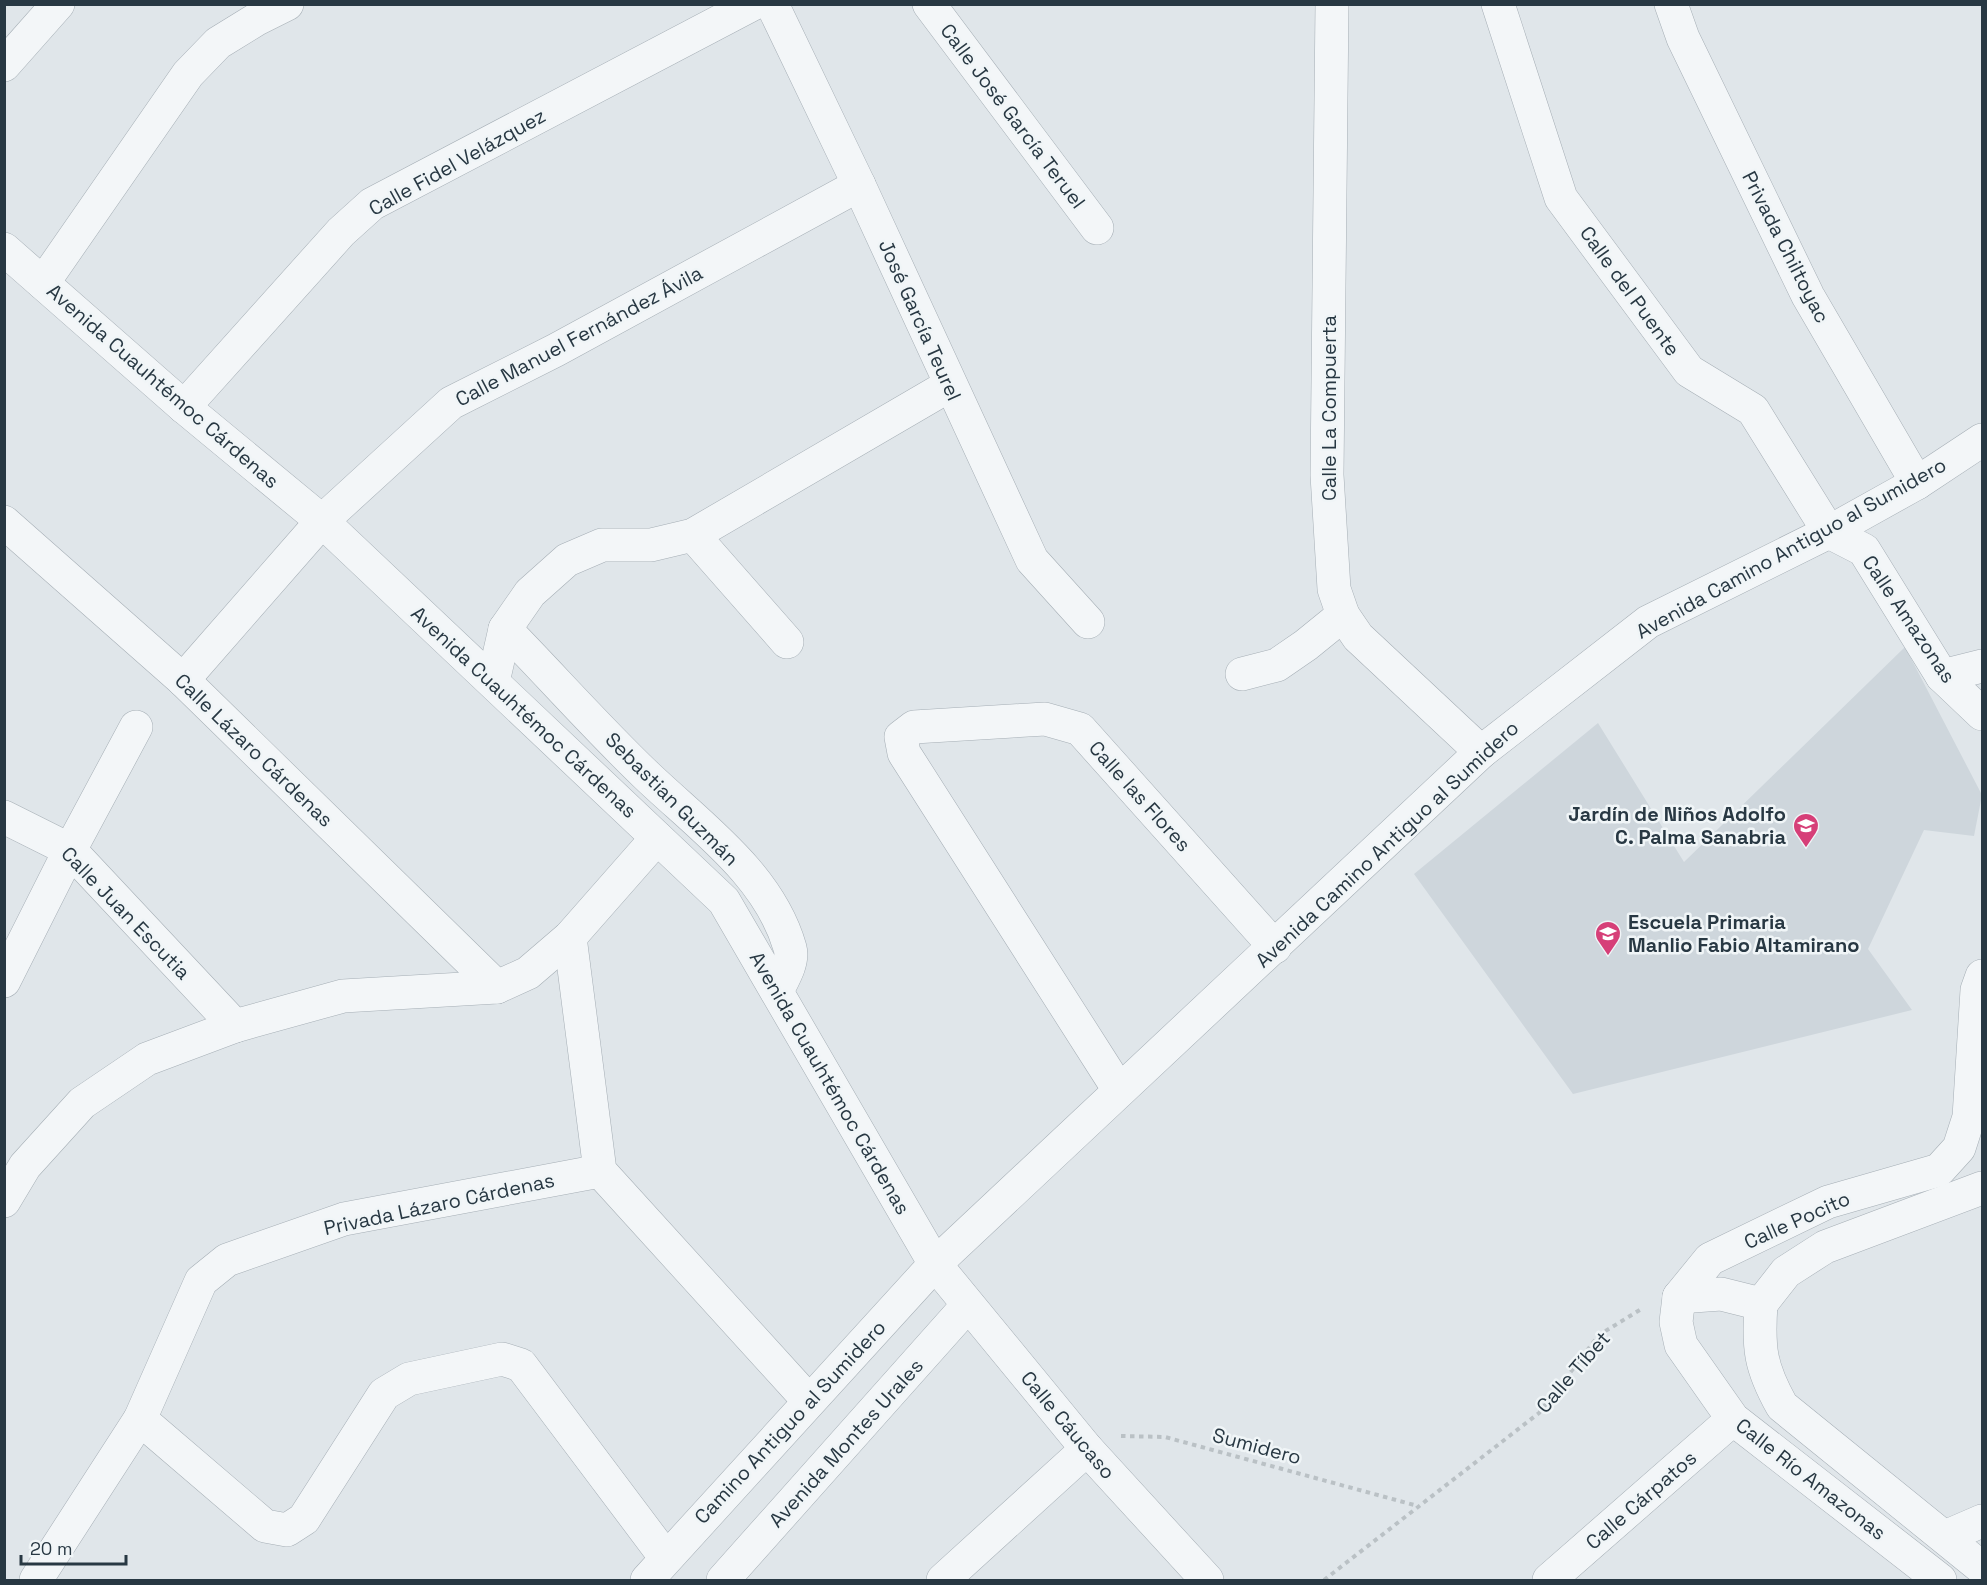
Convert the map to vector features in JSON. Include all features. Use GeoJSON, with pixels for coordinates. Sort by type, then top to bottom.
{"type":"FeatureCollection","features":[{"type":"Feature","properties":{"kind":"street"},"geometry":{"type":"LineString","coordinates":[[4,65],[58,4]]}},
{"type":"Feature","properties":{"kind":"street"},"geometry":{"type":"LineString","coordinates":[[44,283],[188,74],[218,44],[257,19],[287,4]]}},
{"type":"Feature","properties":{"kind":"street","name":"Calle Fidel Velázquez"},"geometry":{"type":"LineString","coordinates":[[183,407],[341,232],[372,204],[753,4]]}},
{"type":"Feature","properties":{"kind":"street","name":"José García Teurel"},"geometry":{"type":"LineString","coordinates":[[772,4],[860,185],[1032,560],[1088,622]]}},
{"type":"Feature","properties":{"kind":"street","name":"Calle José García Teruel"},"geometry":{"type":"LineString","coordinates":[[929,4],[1097,228]]}},
{"type":"Feature","properties":{"kind":"street","name":"Calle La Compuerta"},"geometry":{"type":"LineString","coordinates":[[1332,4],[1327,475],[1334,589],[1343,615],[1358,637],[1480,752]]}},
{"type":"Feature","properties":{"kind":"street","name":"Calle del Puente"},"geometry":{"type":"LineString","coordinates":[[1498,4],[1561,198],[1689,371],[1754,410],[1829,532]]}},
{"type":"Feature","properties":{"kind":"street","name":"Privada Chiltoyac"},"geometry":{"type":"LineString","coordinates":[[1671,4],[1683,38],[1808,296],[1917,483]]}},
{"type":"Feature","properties":{"kind":"street","name":"Calle Manuel Fernández Ávila"},"geometry":{"type":"LineString","coordinates":[[183,680],[322,521],[452,403],[556,350],[860,185]]}},
{"type":"Feature","properties":{"kind":"street","name":"Avenida Cuauhtémoc Cárdenas"},"geometry":{"type":"LineString","coordinates":[[4,249],[183,407],[322,521],[724,901],[935,1264]]}},
{"type":"Feature","properties":{"kind":"street"},"geometry":{"type":"LineString","coordinates":[[493,682],[505,629],[530,593],[567,560],[602,545],[651,544],[693,535],[950,385]]}},
{"type":"Feature","properties":{"kind":"street","name":"Avenida Camino Antiguo al Sumidero"},"geometry":{"type":"LineString","coordinates":[[935,1264],[1480,752],[1647,622],[1829,532],[1917,483],[1983,440]]}},
{"type":"Feature","properties":{"kind":"street","name":"Calle Lázaro Cárdenas"},"geometry":{"type":"LineString","coordinates":[[4,522],[183,680],[497,987]]}},
{"type":"Feature","properties":{"kind":"street","name":"Calle Amazonas"},"geometry":{"type":"LineString","coordinates":[[1829,532],[1864,550],[1942,676],[1983,714]]}},
{"type":"Feature","properties":{"kind":"street"},"geometry":{"type":"LineString","coordinates":[[693,535],[787,642]]}},
{"type":"Feature","properties":{"kind":"street"},"geometry":{"type":"LineString","coordinates":[[1242,674],[1277,665],[1343,615]]}},
{"type":"Feature","properties":{"kind":"street","name":"Sebastian Guzmán"},"geometry":{"type":"LineString","coordinates":[[505,629],[644,773],[718,840],[759,886],[791,951],[788,968],[777,991]]}},
{"type":"Feature","properties":{"kind":"street"},"geometry":{"type":"LineString","coordinates":[[1942,676],[1983,666]]}},
{"type":"Feature","properties":{"kind":"street","name":"Calle las Flores"},"geometry":{"type":"LineString","coordinates":[[1119,1090],[904,753],[901,737],[914,727],[1045,719],[1080,729],[1275,946]]}},
{"type":"Feature","properties":{"kind":"street"},"geometry":{"type":"LineString","coordinates":[[4,981],[70,850],[136,727]]}},
{"type":"Feature","properties":{"kind":"street","name":"Calle Juan Escutia"},"geometry":{"type":"LineString","coordinates":[[4,817],[70,850],[235,1026]]}},
{"type":"Feature","properties":{"kind":"street"},"geometry":{"type":"LineString","coordinates":[[4,1201],[25,1166],[82,1103],[147,1059],[235,1026],[343,996],[497,987],[528,973],[570,937],[657,838]]}},
{"type":"Feature","properties":{"kind":"street"},"geometry":{"type":"LineString","coordinates":[[570,937],[600,1171],[809,1401]]}},
{"type":"Feature","properties":{"kind":"street","name":"Calle Pocito"},"geometry":{"type":"LineString","coordinates":[[1679,1297],[1710,1259],[1828,1202],[1939,1170],[1959,1148],[1969,1117],[1977,990],[1983,976]]}},
{"type":"Feature","properties":{"kind":"street","name":"Privada Lázaro Cárdenas"},"geometry":{"type":"LineString","coordinates":[[36,1581],[140,1419],[201,1281],[227,1260],[344,1219],[600,1171]]}},
{"type":"Feature","properties":{"kind":"street","name":"Calle Pocito"},"geometry":{"type":"LineString","coordinates":[[1761,1304],[1786,1272],[1826,1247],[1983,1188]]}},
{"type":"Feature","properties":{"kind":"street","name":"Calle Cáucaso"},"geometry":{"type":"LineString","coordinates":[[935,1264],[1087,1449],[1207,1581]]}},
{"type":"Feature","properties":{"kind":"street","name":"Camino Antiguo al Sumidero"},"geometry":{"type":"LineString","coordinates":[[656,1569],[935,1264]]}},
{"type":"Feature","properties":{"kind":"street"},"geometry":{"type":"LineString","coordinates":[[1679,1297],[1721,1294],[1761,1304]]}},
{"type":"Feature","properties":{"kind":"street","name":"Calle Río Amazonas"},"geometry":{"type":"LineString","coordinates":[[1679,1297],[1676,1322],[1681,1345],[1733,1419],[1940,1581]]}},
{"type":"Feature","properties":{"kind":"street","name":"Calle Río Amazonas"},"geometry":{"type":"LineString","coordinates":[[1761,1304],[1758,1343],[1767,1380],[1782,1406],[1983,1568]]}},
{"type":"Feature","properties":{"kind":"street","name":"Avenida Montes Urales"},"geometry":{"type":"LineString","coordinates":[[723,1581],[968,1305]]}},
{"type":"Feature","properties":{"kind":"street"},"geometry":{"type":"LineString","coordinates":[[140,1419],[265,1526],[287,1530],[304,1519],[384,1394],[409,1379],[502,1359],[521,1365],[656,1569]]}},
{"type":"Feature","properties":{"kind":"street","name":"Calle Cárpatos"},"geometry":{"type":"LineString","coordinates":[[1549,1581],[1733,1419]]}},
{"type":"Feature","properties":{"kind":"street"},"geometry":{"type":"LineString","coordinates":[[943,1581],[1087,1449]]}},
{"type":"Feature","properties":{"kind":"street"},"geometry":{"type":"LineString","coordinates":[[1945,1537],[1983,1521]]}},
{"type":"Feature","properties":{"kind":"path","name":"Calle Tíbet"},"geometry":{"type":"LineString","coordinates":[[1324,1581],[1539,1413],[1599,1335],[1640,1309],[1679,1297]]}},
{"type":"Feature","properties":{"kind":"path","name":"Sumidero"},"geometry":{"type":"LineString","coordinates":[[1087,1449],[1123,1436],[1165,1437],[1418,1506]]}},
{"type":"Feature","properties":{"kind":"shaded area"},"geometry":{"type":"Polygon","coordinates":[[[1905,647],[1982,795],[1974,836],[1924,830],[1868,949],[1912,1010],[1573,1094],[1414,874],[1598,723],[1684,862],[1905,647]]]}},
{"type":"Feature","properties":{"kind":"place","name":"Jardín de Niños Adolfo C. Palma Sanabria"},"geometry":{"type":"Point","coordinates":[1806,849]}},
{"type":"Feature","properties":{"kind":"place","name":"Escuela Primaria Manlio Fabio Altamirano"},"geometry":{"type":"Point","coordinates":[1608,957]}}]}
